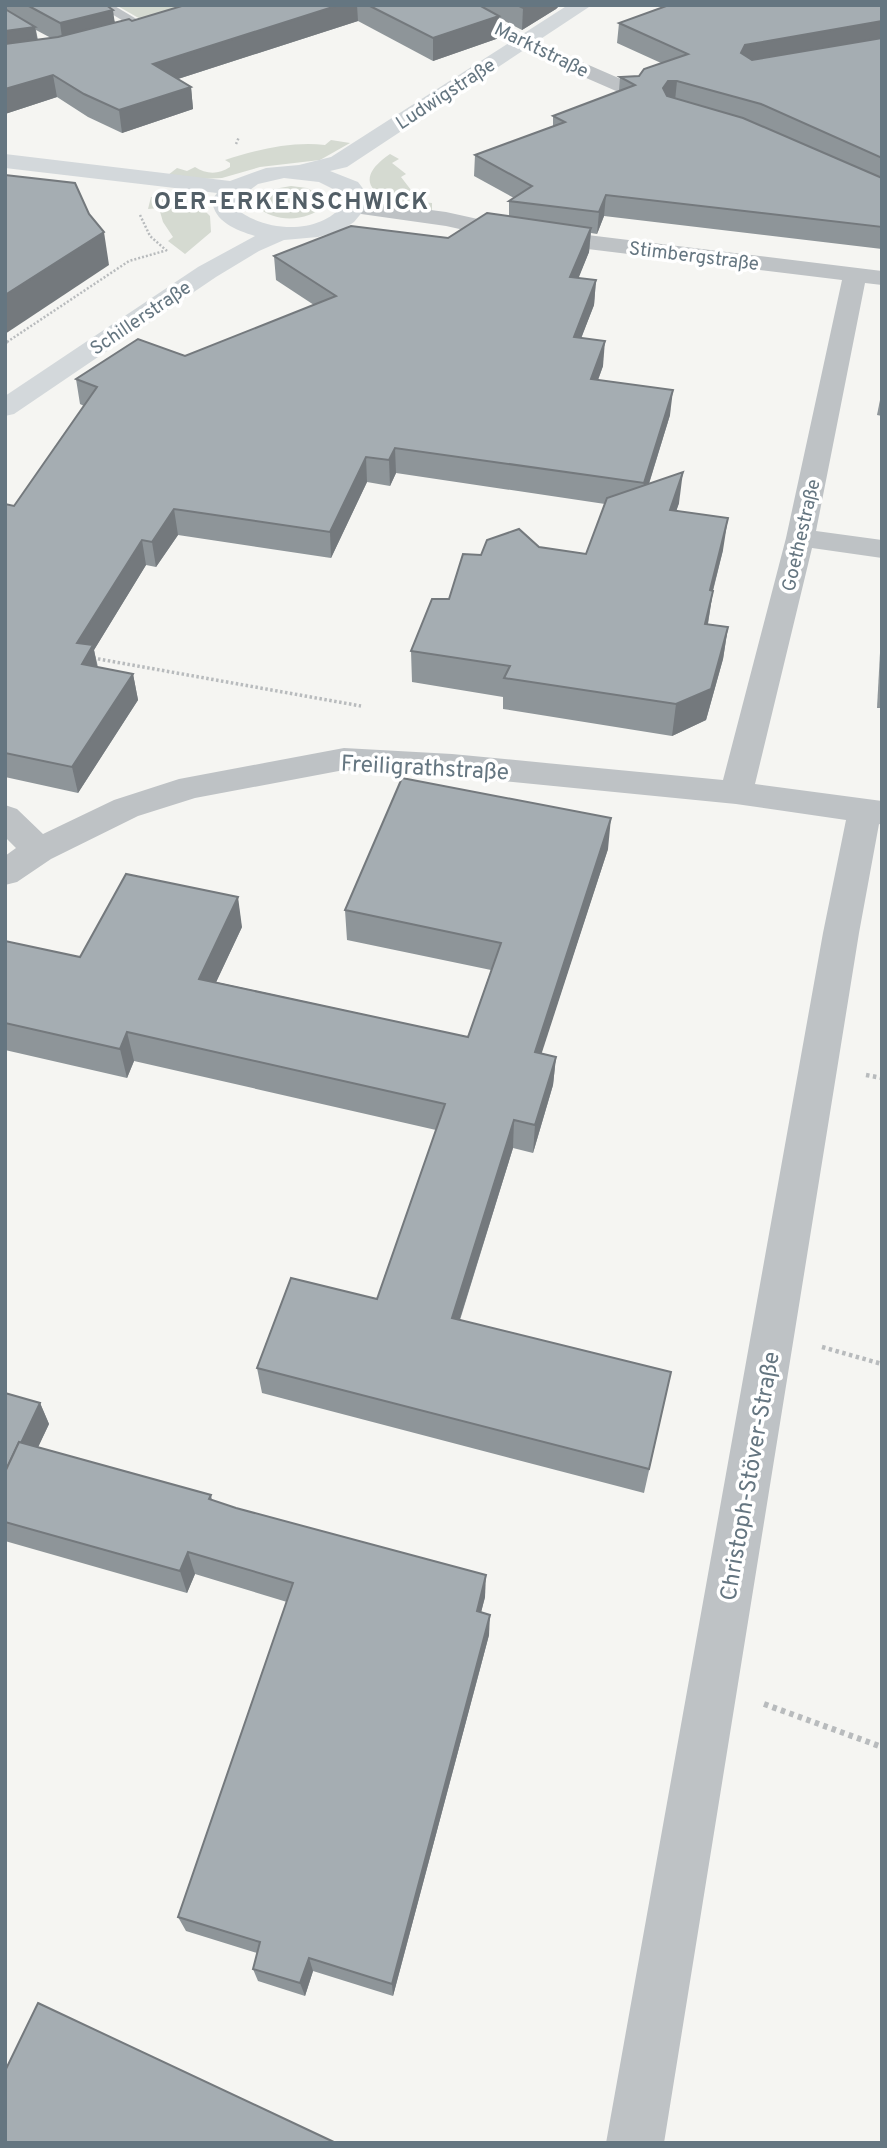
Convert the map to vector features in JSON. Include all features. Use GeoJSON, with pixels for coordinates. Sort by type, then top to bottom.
{"type":"FeatureCollection","features":[{"type":"Feature","properties":{"kind":"main road","name":"Ludwigstraße"},"geometry":{"type":"LineString","coordinates":[[304,171],[339,162],[590,9]]}},
{"type":"Feature","properties":{"kind":"main road","name":"Ludwigstraße"},"geometry":{"type":"LineString","coordinates":[[350,205],[364,169],[530,46]]}},
{"type":"Feature","properties":{"kind":"main road"},"geometry":{"type":"LineString","coordinates":[[5,161],[228,194]]}},
{"type":"Feature","properties":{"kind":"main road"},"geometry":{"type":"LineString","coordinates":[[304,171],[339,180],[350,205],[329,226],[299,233],[257,230],[238,223],[224,210],[228,194],[248,179],[266,174],[304,171]]}},
{"type":"Feature","properties":{"kind":"main road"},"geometry":{"type":"LineString","coordinates":[[5,176],[228,194]]}},
{"type":"Feature","properties":{"kind":"main road","name":"Schillerstraße"},"geometry":{"type":"LineString","coordinates":[[5,383],[223,239],[238,223]]}},
{"type":"Feature","properties":{"kind":"main road","name":"Schillerstraße"},"geometry":{"type":"LineString","coordinates":[[5,408],[207,271],[251,246],[281,233]]}},
{"type":"Feature","properties":{"kind":"street","name":"Marktstraße"},"geometry":{"type":"LineString","coordinates":[[456,5],[530,46],[630,90]]}},
{"type":"Feature","properties":{"kind":"street","name":"Stimbergstraße"},"geometry":{"type":"LineString","coordinates":[[350,205],[439,233],[505,232],[882,278]]}},
{"type":"Feature","properties":{"kind":"street","name":"Goethestraße"},"geometry":{"type":"LineString","coordinates":[[736,793],[800,538],[855,275]]}},
{"type":"Feature","properties":{"kind":"street"},"geometry":{"type":"LineString","coordinates":[[800,538],[882,550]]}},
{"type":"Feature","properties":{"kind":"street","name":"Freiligrathstraße"},"geometry":{"type":"LineString","coordinates":[[5,873],[39,850],[126,808],[191,787],[344,759],[452,765],[736,793],[874,812]]}},
{"type":"Feature","properties":{"kind":"street","name":"Christoph-Stöver-Straße"},"geometry":{"type":"LineString","coordinates":[[635,2143],[841,933],[874,812]]}},
{"type":"Feature","properties":{"kind":"street"},"geometry":{"type":"LineString","coordinates":[[5,817],[39,850]]}},
{"type":"Feature","properties":{"kind":"lane"},"geometry":{"type":"LineString","coordinates":[[103,5],[154,28],[125,36]]}},
{"type":"Feature","properties":{"kind":"path"},"geometry":{"type":"LineString","coordinates":[[236,144],[239,137]]}},
{"type":"Feature","properties":{"kind":"path"},"geometry":{"type":"LineString","coordinates":[[5,343],[129,261],[166,250]]}},
{"type":"Feature","properties":{"kind":"path"},"geometry":{"type":"LineString","coordinates":[[80,656],[361,706]]}},
{"type":"Feature","properties":{"kind":"path"},"geometry":{"type":"LineString","coordinates":[[773,1333],[882,1364]]}},
{"type":"Feature","properties":{"kind":"path"},"geometry":{"type":"LineString","coordinates":[[712,1686],[882,1747]]}},
{"type":"Feature","properties":{"kind":"shaded area"},"geometry":{"type":"Polygon","coordinates":[[[116,5],[209,5],[142,20],[116,5]]]}},
{"type":"Feature","properties":{"kind":"shaded area"},"geometry":{"type":"Polygon","coordinates":[[[331,140],[350,143],[320,160],[260,167],[222,178],[201,179],[168,175],[177,168],[187,171],[195,167],[203,171],[217,172],[230,167],[230,163],[225,160],[237,156],[287,145],[325,145],[331,140]]]}},
{"type":"Feature","properties":{"kind":"shaded area"},"geometry":{"type":"Polygon","coordinates":[[[390,154],[399,159],[392,163],[406,174],[401,177],[411,190],[417,189],[421,202],[432,203],[432,212],[391,201],[372,187],[370,178],[375,167],[390,154]]]}},
{"type":"Feature","properties":{"kind":"shaded area"},"geometry":{"type":"Polygon","coordinates":[[[291,186],[307,188],[323,197],[324,205],[310,215],[291,218],[273,216],[258,207],[261,195],[291,186]]]}},
{"type":"Feature","properties":{"kind":"shaded area"},"geometry":{"type":"Polygon","coordinates":[[[151,197],[183,201],[198,207],[210,216],[211,232],[185,254],[168,241],[173,237],[163,222],[159,208],[148,209],[151,197]]]}},
{"type":"Feature","properties":{"kind":"building"},"geometry":{"type":"Polygon","coordinates":[[[27,5],[106,5],[113,10],[60,23],[27,5]]]}},
{"type":"Feature","properties":{"kind":"building"},"geometry":{"type":"Polygon","coordinates":[[[185,5],[339,5],[153,64],[191,87],[119,110],[84,94],[53,75],[5,89],[5,44],[58,37],[129,19],[132,21],[185,5]]]}},
{"type":"Feature","properties":{"kind":"building"},"geometry":{"type":"Polygon","coordinates":[[[368,5],[479,5],[499,16],[433,38],[368,5]]]}},
{"type":"Feature","properties":{"kind":"building"},"geometry":{"type":"Polygon","coordinates":[[[669,5],[882,5],[882,21],[745,45],[741,53],[752,60],[882,38],[882,158],[761,104],[677,81],[668,81],[663,88],[667,96],[743,118],[882,178],[882,227],[606,195],[599,212],[509,201],[532,186],[475,155],[565,122],[553,116],[635,85],[620,77],[639,76],[644,69],[688,54],[619,23],[669,5]]]}},
{"type":"Feature","properties":{"kind":"building"},"geometry":{"type":"Polygon","coordinates":[[[5,9],[35,27],[5,31],[5,9]]]}},
{"type":"Feature","properties":{"kind":"building"},"geometry":{"type":"Polygon","coordinates":[[[5,175],[75,183],[89,214],[104,232],[5,295],[5,175]]]}},
{"type":"Feature","properties":{"kind":"building"},"geometry":{"type":"Polygon","coordinates":[[[487,213],[591,228],[570,277],[596,280],[574,337],[605,341],[591,379],[673,390],[644,483],[395,448],[389,460],[366,457],[330,532],[174,509],[152,542],[142,540],[77,643],[93,645],[82,664],[133,674],[72,767],[5,753],[5,504],[14,506],[97,387],[76,379],[138,339],[185,356],[336,296],[274,256],[351,226],[448,238],[487,213]]]}},
{"type":"Feature","properties":{"kind":"building"},"geometry":{"type":"Polygon","coordinates":[[[683,472],[670,510],[728,518],[710,590],[713,591],[705,624],[728,627],[711,689],[676,704],[504,678],[510,666],[411,651],[432,599],[449,599],[463,554],[481,555],[487,540],[519,529],[539,547],[586,554],[607,498],[683,472]]]}},
{"type":"Feature","properties":{"kind":"building"},"geometry":{"type":"Polygon","coordinates":[[[402,778],[611,818],[535,1052],[556,1057],[535,1125],[514,1120],[452,1318],[671,1372],[649,1469],[257,1368],[291,1278],[377,1299],[445,1104],[127,1032],[120,1049],[5,1023],[5,941],[80,957],[126,874],[238,897],[199,979],[468,1037],[501,943],[345,910],[402,778]]]}},
{"type":"Feature","properties":{"kind":"building"},"geometry":{"type":"Polygon","coordinates":[[[5,1393],[40,1403],[5,1472],[5,1393]]]}},
{"type":"Feature","properties":{"kind":"building"},"geometry":{"type":"Polygon","coordinates":[[[19,1442],[211,1495],[209,1499],[236,1508],[486,1575],[477,1611],[490,1615],[392,1984],[309,1958],[300,1983],[253,1969],[260,1942],[178,1917],[293,1583],[188,1552],[180,1571],[5,1522],[5,1472],[19,1442]]]}},
{"type":"Feature","properties":{"kind":"building"},"geometry":{"type":"Polygon","coordinates":[[[38,2003],[336,2143],[5,2143],[5,2071],[38,2003]]]}},
{"type":"Feature","properties":{"kind":"district","name":"OER-ERKENSCHWICK"},"geometry":{"type":"Point","coordinates":[292,201]}}]}
